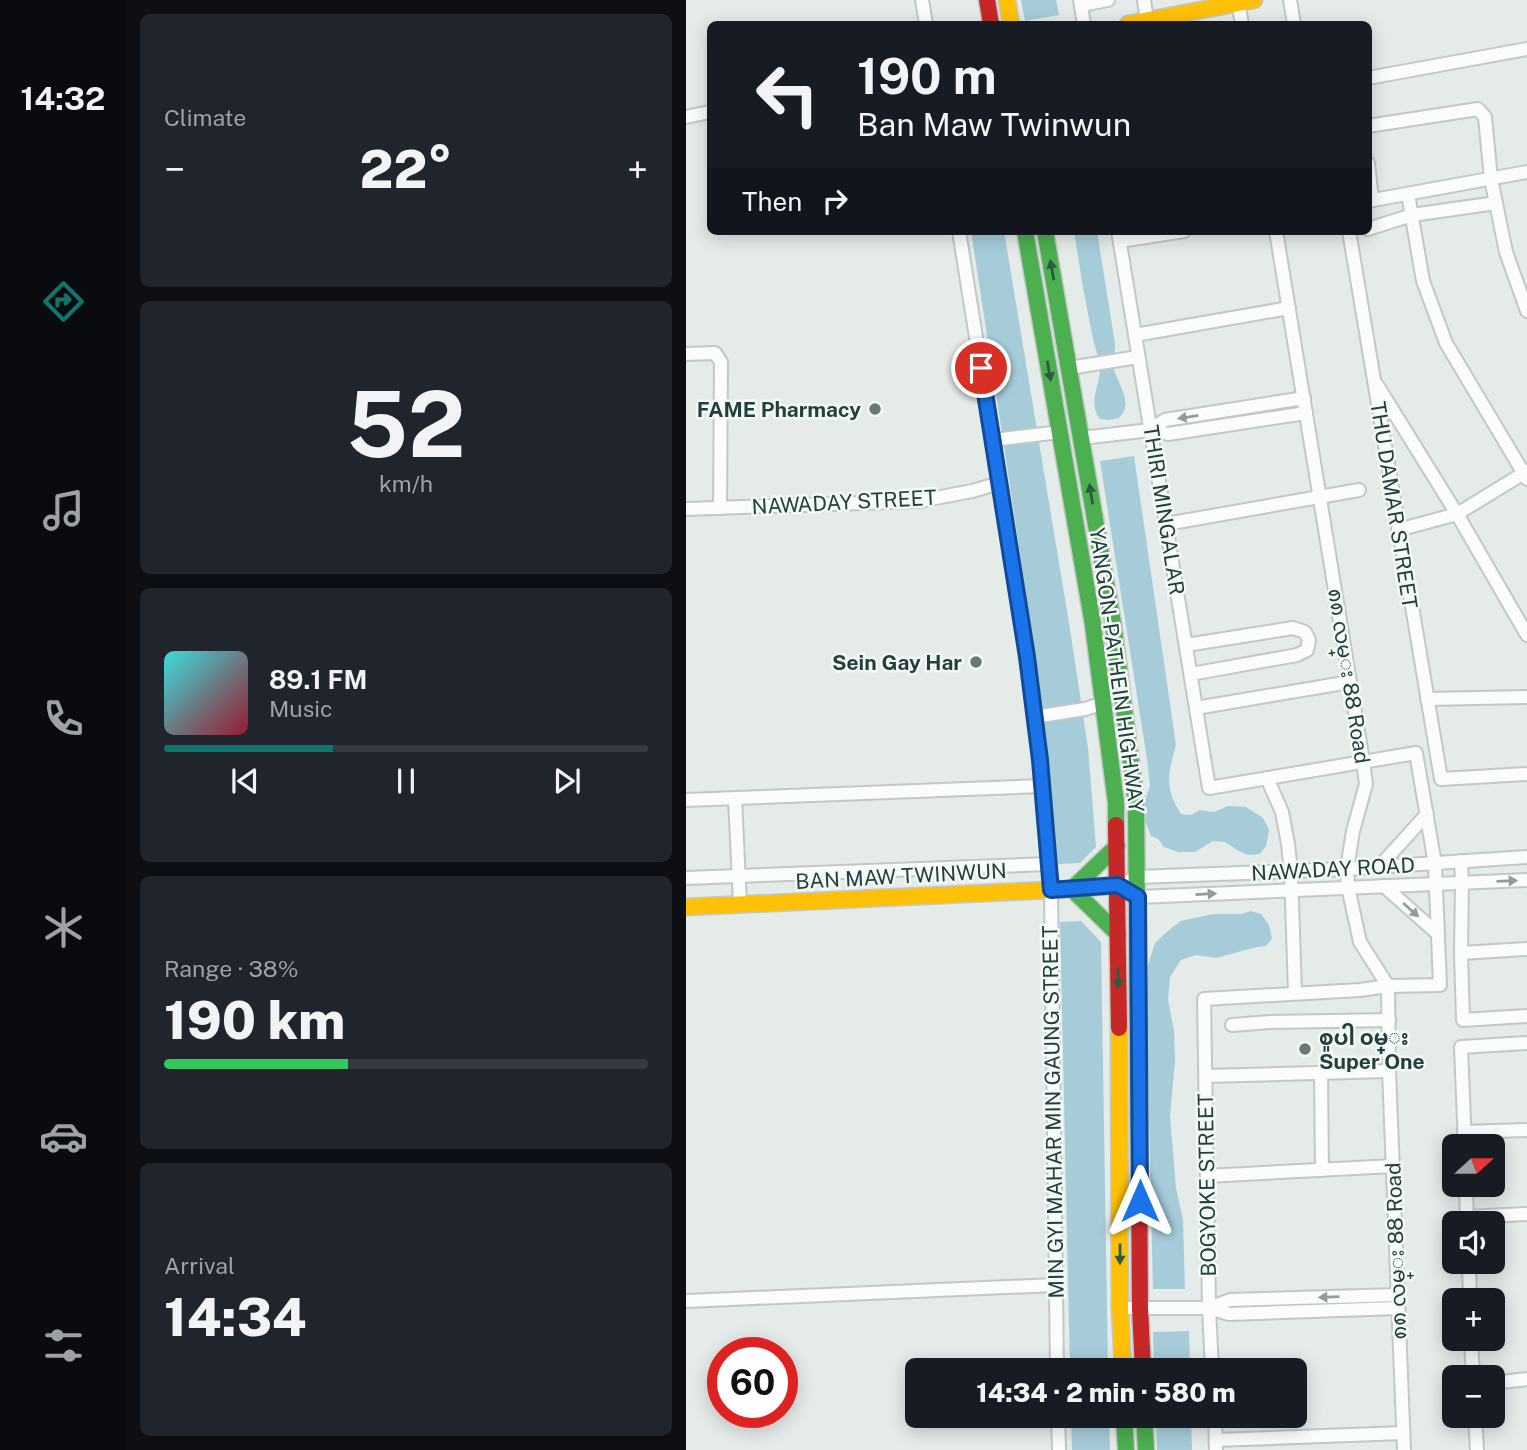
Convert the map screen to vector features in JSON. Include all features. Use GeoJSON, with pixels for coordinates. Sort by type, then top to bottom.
{"type":"FeatureCollection","features":[{"type":"Feature","properties":{"kind":"main road"},"geometry":{"type":"LineString","coordinates":[[1007,0],[1010,21]]}},
{"type":"Feature","properties":{"kind":"main road"},"geometry":{"type":"LineString","coordinates":[[1147,21],[1246,1]]}},
{"type":"Feature","properties":{"kind":"main road","name":"YANGON-PATHEIN HIGHWAY"},"geometry":{"type":"LineString","coordinates":[[1026,235],[1091,612],[1116,803],[1122,1358]]}},
{"type":"Feature","properties":{"kind":"main road","name":"YANGON-PATHEIN HIGHWAY"},"geometry":{"type":"LineString","coordinates":[[1046,235],[1113,623],[1136,802],[1142,1358]]}},
{"type":"Feature","properties":{"kind":"main road"},"geometry":{"type":"LineString","coordinates":[[1117,845],[1072,889],[1118,934]]}},
{"type":"Feature","properties":{"kind":"main road","name":"BAN MAW TWINWUN"},"geometry":{"type":"LineString","coordinates":[[686,907],[1118,885]]}},
{"type":"Feature","properties":{"kind":"main road"},"geometry":{"type":"LineString","coordinates":[[1125,1428],[1126,1450]]}},
{"type":"Feature","properties":{"kind":"main road"},"geometry":{"type":"LineString","coordinates":[[1145,1428],[1146,1450]]}},
{"type":"Feature","properties":{"kind":"street"},"geometry":{"type":"LineString","coordinates":[[922,0],[926,21]]}},
{"type":"Feature","properties":{"kind":"street"},"geometry":{"type":"LineString","coordinates":[[1083,21],[1080,2],[1108,0]]}},
{"type":"Feature","properties":{"kind":"street"},"geometry":{"type":"LineString","coordinates":[[1144,0],[1147,21]]}},
{"type":"Feature","properties":{"kind":"street"},"geometry":{"type":"LineString","coordinates":[[1290,0],[1294,21]]}},
{"type":"Feature","properties":{"kind":"street"},"geometry":{"type":"LineString","coordinates":[[1243,21],[1246,1]]}},
{"type":"Feature","properties":{"kind":"street"},"geometry":{"type":"LineString","coordinates":[[1372,77],[1527,49]]}},
{"type":"Feature","properties":{"kind":"street"},"geometry":{"type":"LineString","coordinates":[[1372,125],[1478,109],[1485,117],[1491,179],[1506,253],[1527,311]]}},
{"type":"Feature","properties":{"kind":"street"},"geometry":{"type":"LineString","coordinates":[[686,117],[707,113]]}},
{"type":"Feature","properties":{"kind":"street"},"geometry":{"type":"LineString","coordinates":[[1372,200],[1527,172]]}},
{"type":"Feature","properties":{"kind":"street"},"geometry":{"type":"LineString","coordinates":[[1398,530],[1457,514],[1526,475],[1446,343],[1423,281],[1408,194]]}},
{"type":"Feature","properties":{"kind":"street"},"geometry":{"type":"LineString","coordinates":[[1372,228],[1412,215],[1496,203]]}},
{"type":"Feature","properties":{"kind":"street","name":"MIN GYI MAHAR MIN GAUNG STREET"},"geometry":{"type":"LineString","coordinates":[[960,235],[997,440],[1000,483],[1037,717],[1051,890],[1057,1358]]}},
{"type":"Feature","properties":{"kind":"street","name":"၈၈ လမ္း 88 Road"},"geometry":{"type":"LineString","coordinates":[[1277,235],[1366,784],[1353,831],[1347,869],[1348,887],[1360,942],[1388,986],[1397,1308],[1404,1450]]}},
{"type":"Feature","properties":{"kind":"street","name":"THU DAMAR STREET"},"geometry":{"type":"LineString","coordinates":[[1350,235],[1441,779],[1527,774]]}},
{"type":"Feature","properties":{"kind":"street"},"geometry":{"type":"LineString","coordinates":[[1355,270],[1360,235]]}},
{"type":"Feature","properties":{"kind":"street","name":"THIRI MINGALAR"},"geometry":{"type":"LineString","coordinates":[[1119,236],[1209,788],[1267,778]]}},
{"type":"Feature","properties":{"kind":"street"},"geometry":{"type":"LineString","coordinates":[[1135,335],[1289,308]]}},
{"type":"Feature","properties":{"kind":"street"},"geometry":{"type":"LineString","coordinates":[[686,354],[715,353],[721,362],[720,508]]}},
{"type":"Feature","properties":{"kind":"street"},"geometry":{"type":"LineString","coordinates":[[1069,368],[1138,357]]}},
{"type":"Feature","properties":{"kind":"street"},"geometry":{"type":"LineString","coordinates":[[1374,379],[1527,635]]}},
{"type":"Feature","properties":{"kind":"street"},"geometry":{"type":"LineString","coordinates":[[1150,430],[1166,420],[1304,398]]}},
{"type":"Feature","properties":{"kind":"street"},"geometry":{"type":"LineString","coordinates":[[1230,410],[1233,424]]}},
{"type":"Feature","properties":{"kind":"street"},"geometry":{"type":"LineString","coordinates":[[1082,438],[1150,430],[1168,433],[1306,413]]}},
{"type":"Feature","properties":{"kind":"street"},"geometry":{"type":"LineString","coordinates":[[997,440],[1060,432]]}},
{"type":"Feature","properties":{"kind":"street","name":"NAWADAY STREET"},"geometry":{"type":"LineString","coordinates":[[686,509],[920,501],[1000,483]]}},
{"type":"Feature","properties":{"kind":"street"},"geometry":{"type":"LineString","coordinates":[[1166,524],[1359,491]]}},
{"type":"Feature","properties":{"kind":"street"},"geometry":{"type":"LineString","coordinates":[[1186,645],[1293,628],[1305,632],[1310,640],[1307,650],[1297,655],[1191,674]]}},
{"type":"Feature","properties":{"kind":"street"},"geometry":{"type":"LineString","coordinates":[[1196,708],[1350,682]]}},
{"type":"Feature","properties":{"kind":"street"},"geometry":{"type":"LineString","coordinates":[[1427,699],[1527,697]]}},
{"type":"Feature","properties":{"kind":"street"},"geometry":{"type":"LineString","coordinates":[[1037,717],[1104,703]]}},
{"type":"Feature","properties":{"kind":"street"},"geometry":{"type":"LineString","coordinates":[[1416,753],[1435,864],[1440,985],[1295,993],[1288,844],[1282,812],[1267,778],[1416,753]]}},
{"type":"Feature","properties":{"kind":"street"},"geometry":{"type":"LineString","coordinates":[[686,800],[1042,786]]}},
{"type":"Feature","properties":{"kind":"street"},"geometry":{"type":"LineString","coordinates":[[735,798],[740,904]]}},
{"type":"Feature","properties":{"kind":"street"},"geometry":{"type":"LineString","coordinates":[[1380,867],[1427,814]]}},
{"type":"Feature","properties":{"kind":"street","name":"NAWADAY ROAD"},"geometry":{"type":"LineString","coordinates":[[1118,885],[1138,877],[1291,872],[1527,857]]}},
{"type":"Feature","properties":{"kind":"street"},"geometry":{"type":"LineString","coordinates":[[1461,861],[1463,1020],[1527,1016]]}},
{"type":"Feature","properties":{"kind":"street"},"geometry":{"type":"LineString","coordinates":[[686,877],[1049,863]]}},
{"type":"Feature","properties":{"kind":"street","name":"NAWADAY ROAD"},"geometry":{"type":"LineString","coordinates":[[1138,897],[1527,880]]}},
{"type":"Feature","properties":{"kind":"street"},"geometry":{"type":"LineString","coordinates":[[1118,885],[1138,897]]}},
{"type":"Feature","properties":{"kind":"street"},"geometry":{"type":"LineString","coordinates":[[1384,886],[1438,934]]}},
{"type":"Feature","properties":{"kind":"street"},"geometry":{"type":"LineString","coordinates":[[1461,953],[1527,949]]}},
{"type":"Feature","properties":{"kind":"street","name":"BOGYOKE STREET"},"geometry":{"type":"LineString","coordinates":[[1211,1358],[1204,999],[1295,993]]}},
{"type":"Feature","properties":{"kind":"street"},"geometry":{"type":"LineString","coordinates":[[1231,1026],[1270,1021],[1388,1020]]}},
{"type":"Feature","properties":{"kind":"street"},"geometry":{"type":"LineString","coordinates":[[1527,1043],[1461,1047],[1464,1132],[1527,1130]]}},
{"type":"Feature","properties":{"kind":"street"},"geometry":{"type":"LineString","coordinates":[[1206,1076],[1389,1071]]}},
{"type":"Feature","properties":{"kind":"street"},"geometry":{"type":"LineString","coordinates":[[1321,1073],[1322,1170]]}},
{"type":"Feature","properties":{"kind":"street"},"geometry":{"type":"LineString","coordinates":[[1208,1176],[1393,1166]]}},
{"type":"Feature","properties":{"kind":"street"},"geometry":{"type":"LineString","coordinates":[[1505,1216],[1527,1214]]}},
{"type":"Feature","properties":{"kind":"street"},"geometry":{"type":"LineString","coordinates":[[686,1301],[1055,1285]]}},
{"type":"Feature","properties":{"kind":"street"},"geometry":{"type":"LineString","coordinates":[[1209,1308],[1230,1300],[1397,1295]]}},
{"type":"Feature","properties":{"kind":"street"},"geometry":{"type":"LineString","coordinates":[[1120,1308],[1209,1308],[1229,1314],[1397,1308]]}},
{"type":"Feature","properties":{"kind":"street"},"geometry":{"type":"LineString","coordinates":[[1505,1382],[1527,1379]]}},
{"type":"Feature","properties":{"kind":"street"},"geometry":{"type":"LineString","coordinates":[[1058,1428],[1059,1450]]}},
{"type":"Feature","properties":{"kind":"street"},"geometry":{"type":"LineString","coordinates":[[1476,1428],[1477,1450]]}},
{"type":"Feature","properties":{"kind":"street"},"geometry":{"type":"LineString","coordinates":[[1216,1445],[1403,1433]]}},
{"type":"Feature","properties":{"kind":"water"},"geometry":{"type":"Polygon","coordinates":[[[1021,0],[1056,0],[1059,15],[1025,21],[1021,0]]]}},
{"type":"Feature","properties":{"kind":"water"},"geometry":{"type":"Polygon","coordinates":[[[972,235],[1005,235],[1088,748],[1096,847],[1080,863],[1058,864],[1030,626],[972,235]]]}},
{"type":"Feature","properties":{"kind":"water"},"geometry":{"type":"Polygon","coordinates":[[[1075,235],[1098,235],[1115,344],[1113,366],[1125,399],[1119,418],[1100,419],[1095,407],[1100,366],[1075,235]]]}},
{"type":"Feature","properties":{"kind":"water"},"geometry":{"type":"Polygon","coordinates":[[[1134,456],[1176,745],[1169,780],[1172,796],[1181,814],[1191,815],[1200,810],[1214,812],[1228,806],[1246,807],[1263,818],[1269,830],[1266,846],[1260,854],[1248,855],[1225,842],[1213,841],[1195,852],[1178,852],[1164,847],[1158,839],[1151,836],[1145,821],[1145,800],[1150,786],[1147,759],[1100,461],[1134,456]]]}},
{"type":"Feature","properties":{"kind":"water"},"geometry":{"type":"Polygon","coordinates":[[[1251,911],[1261,914],[1269,925],[1272,939],[1266,946],[1216,958],[1196,955],[1181,960],[1170,977],[1168,1000],[1174,1031],[1175,1061],[1170,1116],[1176,1188],[1183,1220],[1185,1289],[1153,1289],[1146,990],[1148,965],[1155,943],[1181,921],[1214,914],[1241,914],[1251,911]]]}},
{"type":"Feature","properties":{"kind":"water"},"geometry":{"type":"Polygon","coordinates":[[[1081,921],[1101,942],[1108,1358],[1070,1358],[1060,922],[1081,921]]]}},
{"type":"Feature","properties":{"kind":"water"},"geometry":{"type":"Polygon","coordinates":[[[1189,1331],[1190,1358],[1154,1358],[1153,1332],[1189,1331]]]}},
{"type":"Feature","properties":{"kind":"water"},"geometry":{"type":"Polygon","coordinates":[[[1071,1428],[1109,1428],[1110,1450],[1072,1450],[1071,1428]]]}},
{"type":"Feature","properties":{"kind":"water"},"geometry":{"type":"Polygon","coordinates":[[[1156,1428],[1191,1428],[1192,1450],[1157,1450],[1156,1428]]]}},
{"type":"Feature","properties":{"kind":"traffic: fast"},"geometry":{"type":"LineString","coordinates":[[1026,235],[1093,625],[1116,803],[1116,825]]}},
{"type":"Feature","properties":{"kind":"traffic: fast"},"geometry":{"type":"LineString","coordinates":[[1046,235],[1113,623],[1136,802],[1139,1161]]}},
{"type":"Feature","properties":{"kind":"traffic: fast"},"geometry":{"type":"LineString","coordinates":[[1117,846],[1072,889],[1118,934]]}},
{"type":"Feature","properties":{"kind":"traffic: fast"},"geometry":{"type":"LineString","coordinates":[[1125,1428],[1126,1450]]}},
{"type":"Feature","properties":{"kind":"traffic: fast"},"geometry":{"type":"LineString","coordinates":[[1145,1428],[1146,1450]]}},
{"type":"Feature","properties":{"kind":"traffic: slow"},"geometry":{"type":"LineString","coordinates":[[1007,0],[1010,21]]}},
{"type":"Feature","properties":{"kind":"traffic: slow"},"geometry":{"type":"LineString","coordinates":[[1144,21],[1254,0]]}},
{"type":"Feature","properties":{"kind":"traffic: slow"},"geometry":{"type":"LineString","coordinates":[[686,907],[1118,885]]}},
{"type":"Feature","properties":{"kind":"traffic: slow"},"geometry":{"type":"LineString","coordinates":[[1119,1028],[1122,1358]]}},
{"type":"Feature","properties":{"kind":"traffic: jam"},"geometry":{"type":"LineString","coordinates":[[987,0],[990,21]]}},
{"type":"Feature","properties":{"kind":"traffic: jam"},"geometry":{"type":"LineString","coordinates":[[1116,825],[1119,1028]]}},
{"type":"Feature","properties":{"kind":"traffic: jam"},"geometry":{"type":"LineString","coordinates":[[1139,1161],[1142,1358]]}},
{"type":"Feature","properties":{"kind":"place","name":"FAME Pharmacy"},"geometry":{"type":"Point","coordinates":[875,409]}},
{"type":"Feature","properties":{"kind":"place","name":"Sein Gay Har"},"geometry":{"type":"Point","coordinates":[976,662]}},
{"type":"Feature","properties":{"kind":"place","name":"စူပါ ၀မ္း Super One"},"geometry":{"type":"Point","coordinates":[1305,1049]}},
{"type":"Feature","properties":{"kind":"route"},"geometry":{"type":"LineString","coordinates":[[981,368],[1027,657],[1040,760],[1051,890],[1118,885],[1138,897],[1140,1201]]}}]}
